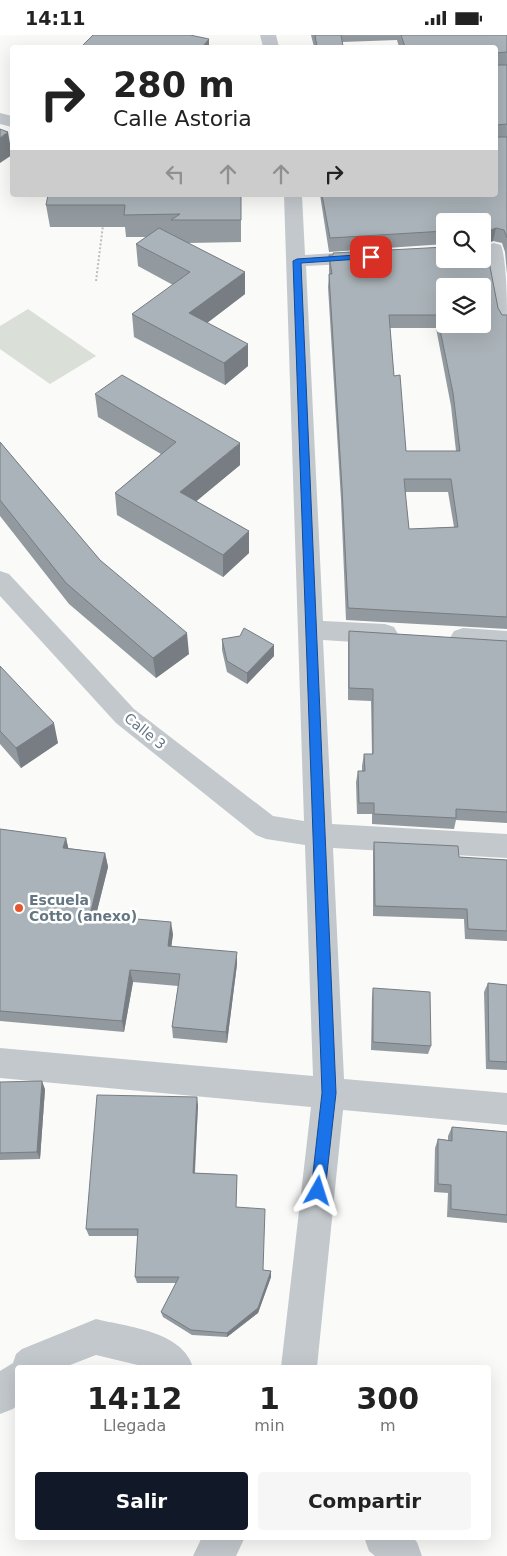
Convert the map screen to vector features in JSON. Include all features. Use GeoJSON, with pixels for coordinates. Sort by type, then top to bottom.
{"type":"FeatureCollection","features":[{"type":"Feature","properties":{"kind":"street"},"geometry":{"type":"LineString","coordinates":[[293,197],[312,630],[329,1093],[299,1365]]}},
{"type":"Feature","properties":{"kind":"street"},"geometry":{"type":"LineString","coordinates":[[494,249],[507,321]]}},
{"type":"Feature","properties":{"kind":"street"},"geometry":{"type":"LineString","coordinates":[[297,261],[386,256]]}},
{"type":"Feature","properties":{"kind":"street","name":"Calle 3"},"geometry":{"type":"LineString","coordinates":[[0,580],[125,716],[266,827],[320,835],[507,846]]}},
{"type":"Feature","properties":{"kind":"street"},"geometry":{"type":"LineString","coordinates":[[312,630],[409,635]]}},
{"type":"Feature","properties":{"kind":"street"},"geometry":{"type":"LineString","coordinates":[[439,637],[507,641]]}},
{"type":"Feature","properties":{"kind":"street"},"geometry":{"type":"LineString","coordinates":[[0,1063],[507,1109]]}},
{"type":"Feature","properties":{"kind":"street"},"geometry":{"type":"LineString","coordinates":[[31,1365],[96,1337],[155,1352],[172,1365]]}},
{"type":"Feature","properties":{"kind":"street"},"geometry":{"type":"LineString","coordinates":[[0,1396],[15,1382]]}},
{"type":"Feature","properties":{"kind":"street"},"geometry":{"type":"LineString","coordinates":[[212,1556],[224,1540]]}},
{"type":"Feature","properties":{"kind":"street"},"geometry":{"type":"LineString","coordinates":[[386,1540],[404,1556]]}},
{"type":"Feature","properties":{"kind":"path"},"geometry":{"type":"LineString","coordinates":[[96,281],[103,225]]}},
{"type":"Feature","properties":{"kind":"shaded area"},"geometry":{"type":"Polygon","coordinates":[[[28,309],[96,356],[50,384],[0,349],[0,326],[28,309]]]}},
{"type":"Feature","properties":{"kind":"building"},"geometry":{"type":"Polygon","coordinates":[[[93,35],[190,35],[209,39],[204,45],[83,45],[93,35]]]}},
{"type":"Feature","properties":{"kind":"building"},"geometry":{"type":"Polygon","coordinates":[[[315,35],[341,35],[343,45],[317,45],[315,35]]]}},
{"type":"Feature","properties":{"kind":"building"},"geometry":{"type":"Polygon","coordinates":[[[401,35],[507,35],[507,52],[498,53],[498,45],[404,45],[401,35]]]}},
{"type":"Feature","properties":{"kind":"building"},"geometry":{"type":"Polygon","coordinates":[[[498,65],[507,65],[507,124],[498,125],[498,65]]]}},
{"type":"Feature","properties":{"kind":"building"},"geometry":{"type":"Polygon","coordinates":[[[0,129],[8,132],[0,138],[0,129]]]}},
{"type":"Feature","properties":{"kind":"building"},"geometry":{"type":"Polygon","coordinates":[[[498,137],[507,137],[507,238],[504,230],[496,228],[491,230],[491,213],[436,213],[436,232],[330,238],[322,197],[498,197],[498,137]]]}},
{"type":"Feature","properties":{"kind":"building"},"geometry":{"type":"Polygon","coordinates":[[[48,197],[241,197],[241,220],[171,220],[180,214],[124,215],[125,205],[46,205],[48,197]]]}},
{"type":"Feature","properties":{"kind":"building"},"geometry":{"type":"Polygon","coordinates":[[[159,228],[245,272],[189,313],[248,344],[224,363],[132,314],[190,272],[136,244],[159,228]]]}},
{"type":"Feature","properties":{"kind":"building"},"geometry":{"type":"Polygon","coordinates":[[[436,247],[436,268],[490,268],[498,308],[502,315],[507,315],[507,617],[348,608],[329,274],[332,274],[329,255],[333,255],[333,253],[436,247]],[[436,278],[436,315],[389,315],[394,376],[400,375],[406,451],[460,451],[453,393],[441,333],[491,333],[491,278],[436,278]],[[404,479],[409,529],[458,527],[451,479],[404,479]]]}},
{"type":"Feature","properties":{"kind":"building"},"geometry":{"type":"Polygon","coordinates":[[[122,375],[240,443],[180,492],[249,531],[223,555],[115,493],[176,442],[95,394],[122,375]]]}},
{"type":"Feature","properties":{"kind":"building"},"geometry":{"type":"Polygon","coordinates":[[[0,442],[100,560],[187,633],[153,658],[66,583],[0,500],[0,442]]]}},
{"type":"Feature","properties":{"kind":"building"},"geometry":{"type":"Polygon","coordinates":[[[244,628],[274,645],[247,673],[227,661],[222,639],[240,636],[244,628]]]}},
{"type":"Feature","properties":{"kind":"building"},"geometry":{"type":"Polygon","coordinates":[[[349,631],[507,641],[507,812],[456,809],[456,818],[374,814],[374,803],[359,803],[358,771],[365,771],[364,754],[373,754],[373,689],[349,688],[349,631]]]}},
{"type":"Feature","properties":{"kind":"building"},"geometry":{"type":"Polygon","coordinates":[[[0,666],[54,723],[16,748],[0,731],[0,666]]]}},
{"type":"Feature","properties":{"kind":"building"},"geometry":{"type":"Polygon","coordinates":[[[0,829],[66,838],[63,848],[105,853],[90,915],[171,922],[168,946],[237,952],[226,1032],[172,1027],[180,974],[130,970],[122,1021],[0,1011],[0,829]]]}},
{"type":"Feature","properties":{"kind":"building"},"geometry":{"type":"Polygon","coordinates":[[[374,842],[458,846],[459,857],[507,860],[507,931],[468,929],[467,909],[375,906],[374,842]]]}},
{"type":"Feature","properties":{"kind":"building"},"geometry":{"type":"Polygon","coordinates":[[[488,983],[507,985],[507,1062],[489,1061],[488,983]]]}},
{"type":"Feature","properties":{"kind":"building"},"geometry":{"type":"Polygon","coordinates":[[[373,988],[430,992],[431,1046],[373,1042],[373,988]]]}},
{"type":"Feature","properties":{"kind":"building"},"geometry":{"type":"Polygon","coordinates":[[[42,1081],[37,1152],[0,1153],[0,1082],[42,1081]]]}},
{"type":"Feature","properties":{"kind":"building"},"geometry":{"type":"Polygon","coordinates":[[[97,1095],[197,1097],[193,1173],[237,1175],[236,1207],[265,1209],[263,1270],[271,1271],[258,1308],[227,1333],[191,1330],[161,1312],[179,1277],[135,1277],[138,1229],[86,1229],[97,1095]]]}},
{"type":"Feature","properties":{"kind":"building"},"geometry":{"type":"Polygon","coordinates":[[[452,1127],[507,1132],[507,1215],[451,1209],[451,1185],[438,1184],[438,1139],[452,1141],[452,1127]]]}},
{"type":"Feature","properties":{"kind":"place","name":"Escuela Cotto (anexo)"},"geometry":{"type":"Point","coordinates":[19,908]}},
{"type":"Feature","properties":{"kind":"route"},"geometry":{"type":"LineString","coordinates":[[318,1191],[329,1093],[297,261],[371,257]]}}]}
